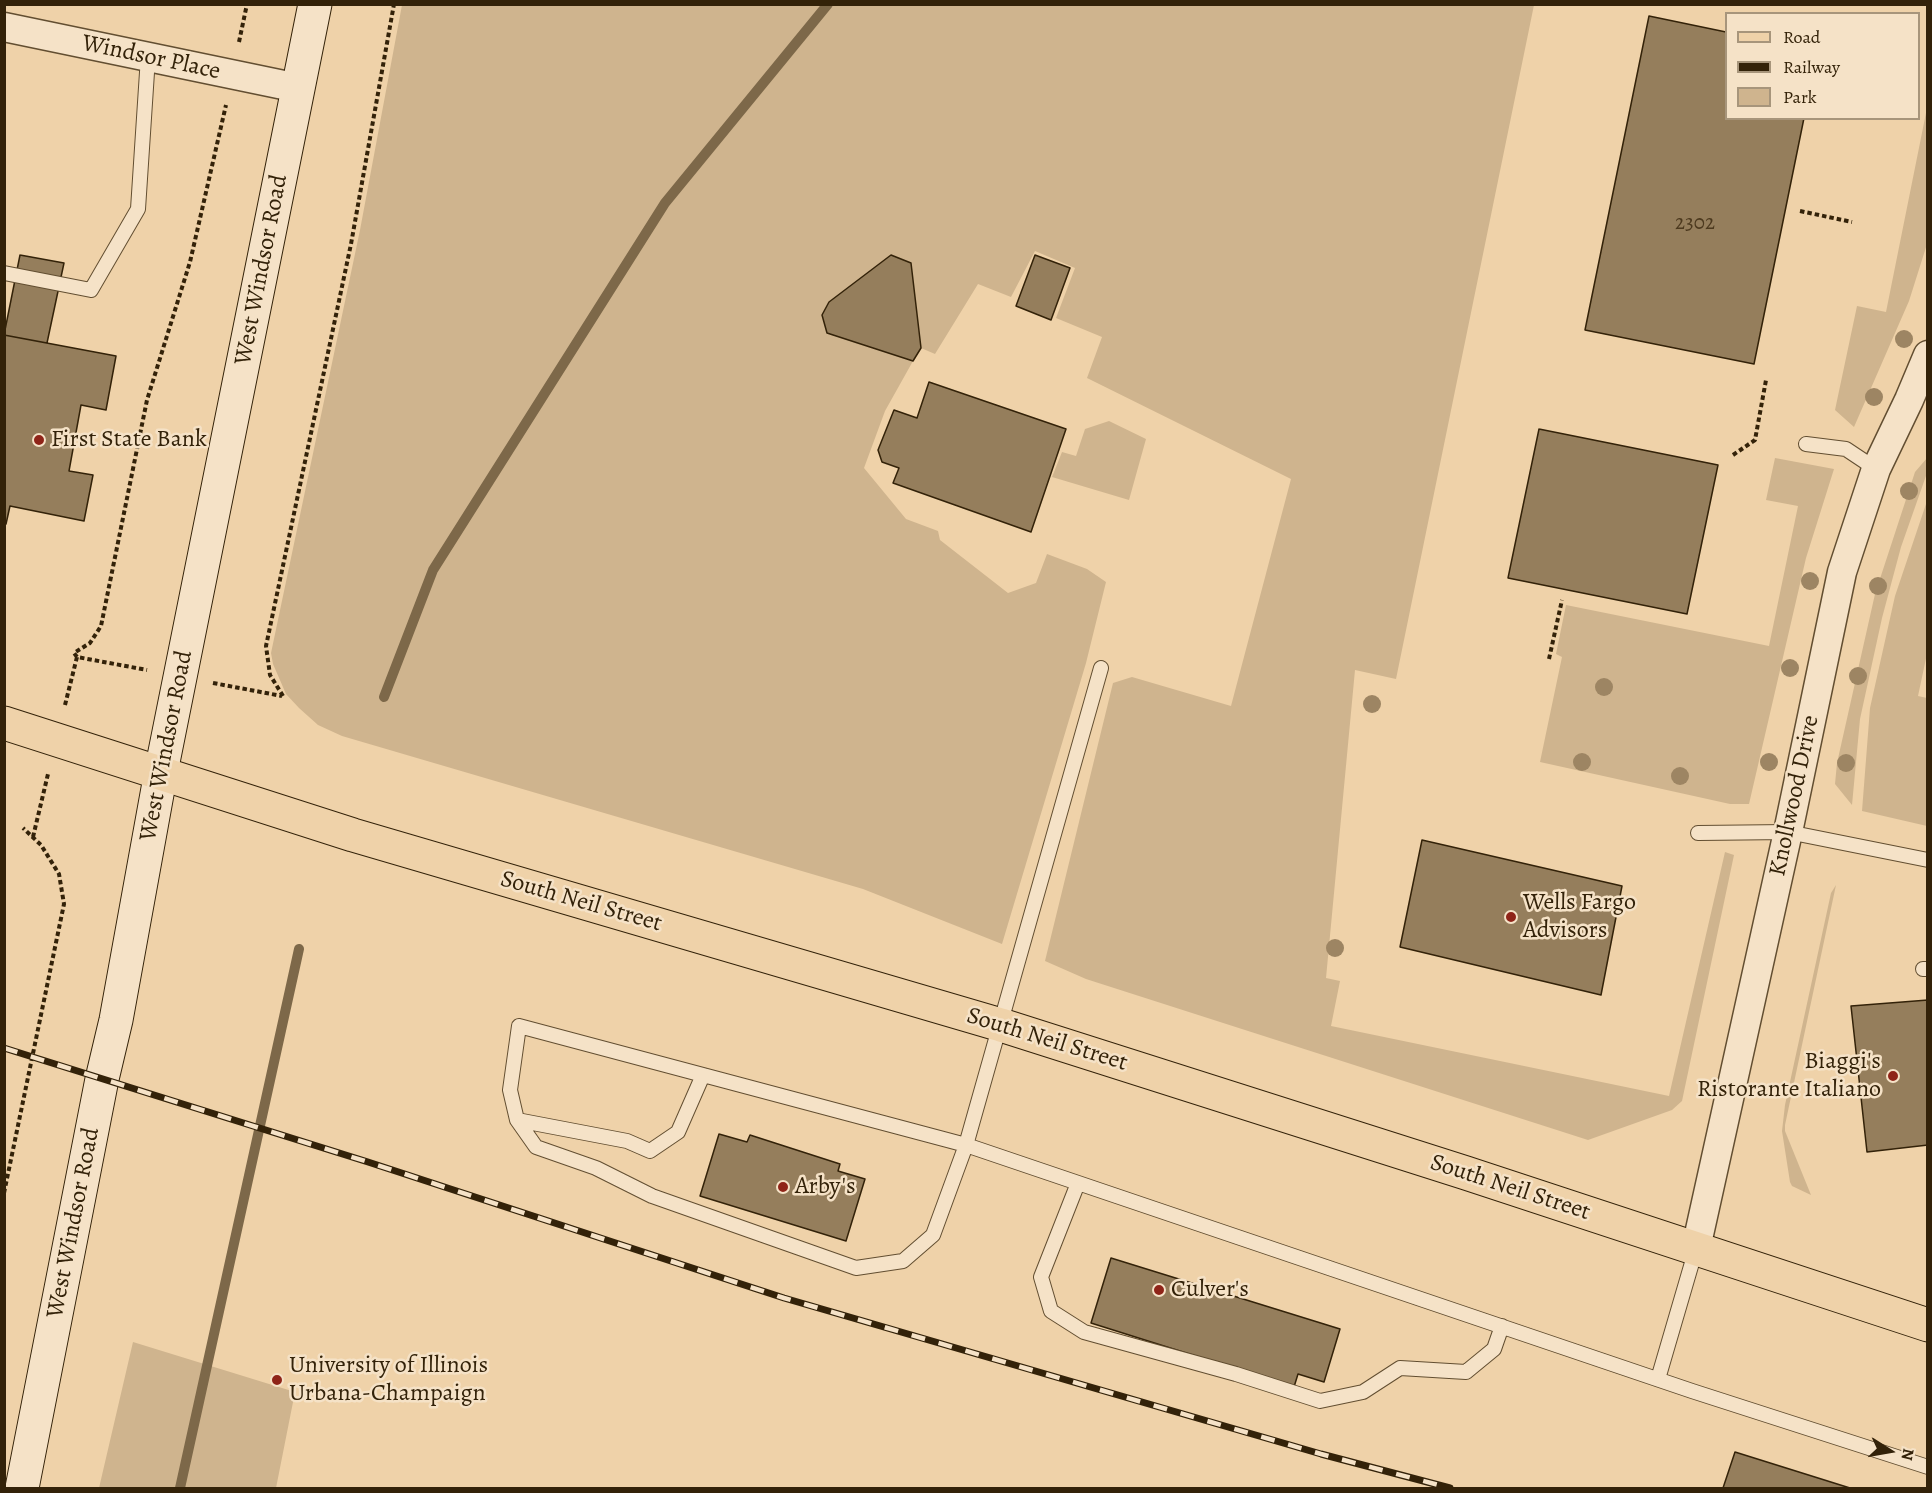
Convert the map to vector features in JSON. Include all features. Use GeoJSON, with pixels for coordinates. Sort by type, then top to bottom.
{"type":"FeatureCollection","features":[{"type":"Feature","properties":{"kind":"main road","name":"West Windsor Road"},"geometry":{"type":"LineString","coordinates":[[22,1488],[100,1090],[116,1020],[161,772],[315,4]]}},
{"type":"Feature","properties":{"kind":"main road","name":"South Neil Street"},"geometry":{"type":"LineString","coordinates":[[4,723],[364,838],[1001,1024],[1928,1325]]}},
{"type":"Feature","properties":{"kind":"street","name":"Windsor Place"},"geometry":{"type":"LineString","coordinates":[[4,27],[298,88]]}},
{"type":"Feature","properties":{"kind":"street","name":"Knollwood Drive"},"geometry":{"type":"LineString","coordinates":[[1696,1248],[1788,832],[1842,572],[1876,469],[1928,355]]}},
{"type":"Feature","properties":{"kind":"lane"},"geometry":{"type":"LineString","coordinates":[[4,273],[91,290],[138,209],[148,57]]}},
{"type":"Feature","properties":{"kind":"lane"},"geometry":{"type":"LineString","coordinates":[[1806,444],[1846,449],[1876,469]]}},
{"type":"Feature","properties":{"kind":"lane"},"geometry":{"type":"LineString","coordinates":[[1101,668],[966,1145],[933,1235],[903,1262],[856,1268],[652,1196],[596,1168],[536,1146],[517,1120],[510,1090],[519,1026],[966,1145],[1658,1379],[1928,1467]]}},
{"type":"Feature","properties":{"kind":"lane"},"geometry":{"type":"LineString","coordinates":[[1698,833],[1788,832],[1928,860]]}},
{"type":"Feature","properties":{"kind":"lane"},"geometry":{"type":"LineString","coordinates":[[517,1120],[627,1141],[650,1151],[678,1132],[703,1075]]}},
{"type":"Feature","properties":{"kind":"lane"},"geometry":{"type":"LineString","coordinates":[[1078,1183],[1041,1277],[1050,1311],[1084,1332],[1236,1374],[1320,1401],[1363,1392],[1400,1368],[1466,1372],[1494,1349],[1502,1326]]}},
{"type":"Feature","properties":{"kind":"lane"},"geometry":{"type":"LineString","coordinates":[[1658,1379],[1696,1248]]}},
{"type":"Feature","properties":{"kind":"path"},"geometry":{"type":"LineString","coordinates":[[245,18],[247,4]]}},
{"type":"Feature","properties":{"kind":"path"},"geometry":{"type":"LineString","coordinates":[[77,657],[283,696],[270,675],[266,646],[351,244],[394,4]]}},
{"type":"Feature","properties":{"kind":"path"},"geometry":{"type":"LineString","coordinates":[[33,837],[77,657],[74,653],[90,643],[101,626],[147,400],[190,262],[220,129]]}},
{"type":"Feature","properties":{"kind":"path"},"geometry":{"type":"LineString","coordinates":[[1800,211],[1852,222]]}},
{"type":"Feature","properties":{"kind":"path"},"geometry":{"type":"LineString","coordinates":[[1733,455],[1755,440],[1766,380]]}},
{"type":"Feature","properties":{"kind":"path"},"geometry":{"type":"LineString","coordinates":[[1549,659],[1562,600]]}},
{"type":"Feature","properties":{"kind":"path"},"geometry":{"type":"LineString","coordinates":[[4,1193],[64,904],[59,874],[41,845],[23,828]]}},
{"type":"Feature","properties":{"kind":"green space"},"geometry":{"type":"Polygon","coordinates":[[[402,5],[1534,5],[1396,679],[1355,670],[1326,978],[1340,981],[1331,1026],[1669,1096],[1725,852],[1734,855],[1682,1101],[1672,1110],[1588,1140],[1086,979],[1045,961],[1113,683],[1132,677],[1231,706],[1291,479],[1087,378],[1102,337],[1056,318],[1075,268],[1035,251],[1011,297],[978,284],[935,354],[921,348],[911,263],[892,255],[829,302],[822,315],[828,333],[913,361],[885,411],[864,468],[906,519],[938,531],[940,540],[1008,593],[1036,583],[1047,554],[1087,569],[1106,582],[1086,663],[1002,944],[863,889],[342,736],[318,725],[286,694],[273,664],[271,653],[360,230],[402,5]]]}},
{"type":"Feature","properties":{"kind":"green space"},"geometry":{"type":"Polygon","coordinates":[[[1927,108],[1927,244],[1909,301],[1854,427],[1835,410],[1857,306],[1886,312],[1927,108]]]}},
{"type":"Feature","properties":{"kind":"green space"},"geometry":{"type":"Polygon","coordinates":[[[1109,421],[1146,439],[1129,500],[1052,477],[1062,452],[1076,456],[1085,429],[1109,421]]]}},
{"type":"Feature","properties":{"kind":"green space"},"geometry":{"type":"Polygon","coordinates":[[[1775,458],[1834,469],[1806,558],[1749,804],[1730,804],[1540,762],[1562,657],[1556,654],[1566,605],[1769,646],[1798,506],[1766,500],[1775,458]]]}},
{"type":"Feature","properties":{"kind":"green space"},"geometry":{"type":"Polygon","coordinates":[[[1927,458],[1927,473],[1901,547],[1882,618],[1860,719],[1852,805],[1835,784],[1837,763],[1875,594],[1915,472],[1927,458]]]}},
{"type":"Feature","properties":{"kind":"green space"},"geometry":{"type":"Polygon","coordinates":[[[1927,501],[1928,649],[1918,696],[1927,698],[1927,826],[1862,811],[1870,708],[1895,596],[1927,501]]]}},
{"type":"Feature","properties":{"kind":"green space"},"geometry":{"type":"Polygon","coordinates":[[[1836,885],[1785,1125],[1785,1131],[1811,1195],[1792,1186],[1790,1182],[1782,1131],[1785,1105],[1831,893],[1836,885]]]}},
{"type":"Feature","properties":{"kind":"green space"},"geometry":{"type":"Polygon","coordinates":[[[133,1342],[295,1392],[276,1488],[99,1488],[133,1342]]]}},
{"type":"Feature","properties":{"kind":"building"},"geometry":{"type":"Polygon","coordinates":[[[1649,16],[1725,32],[1725,120],[1804,120],[1754,364],[1585,330],[1649,16]]]}},
{"type":"Feature","properties":{"kind":"building"},"geometry":{"type":"Polygon","coordinates":[[[20,255],[64,263],[47,343],[4,335],[20,255]]]}},
{"type":"Feature","properties":{"kind":"building"},"geometry":{"type":"Polygon","coordinates":[[[891,255],[911,263],[921,348],[913,361],[827,333],[822,315],[829,302],[891,255]]]}},
{"type":"Feature","properties":{"kind":"building"},"geometry":{"type":"Polygon","coordinates":[[[1035,255],[1070,268],[1051,320],[1016,306],[1035,255]]]}},
{"type":"Feature","properties":{"kind":"building","name":"First State Bank"},"geometry":{"type":"Polygon","coordinates":[[[4,335],[116,356],[106,410],[81,405],[69,471],[93,475],[84,521],[10,506],[6,524],[4,524],[4,335]]]}},
{"type":"Feature","properties":{"kind":"building"},"geometry":{"type":"Polygon","coordinates":[[[929,382],[1066,429],[1031,532],[893,483],[899,468],[882,462],[878,450],[894,410],[917,418],[929,382]]]}},
{"type":"Feature","properties":{"kind":"building"},"geometry":{"type":"Polygon","coordinates":[[[1539,429],[1718,465],[1687,614],[1508,578],[1539,429]]]}},
{"type":"Feature","properties":{"kind":"building","name":"Wells Fargo Advisors"},"geometry":{"type":"Polygon","coordinates":[[[1422,840],[1622,886],[1601,995],[1400,947],[1422,840]]]}},
{"type":"Feature","properties":{"kind":"building","name":"Biaggi's Ristorante Italiano"},"geometry":{"type":"Polygon","coordinates":[[[1928,1000],[1928,1145],[1867,1152],[1851,1006],[1928,1000]]]}},
{"type":"Feature","properties":{"kind":"building","name":"Arby's"},"geometry":{"type":"Polygon","coordinates":[[[719,1134],[747,1142],[750,1135],[840,1164],[838,1171],[865,1179],[846,1241],[700,1196],[719,1134]]]}},
{"type":"Feature","properties":{"kind":"building","name":"Culver's"},"geometry":{"type":"Polygon","coordinates":[[[1111,1258],[1340,1329],[1324,1382],[1298,1374],[1294,1387],[1091,1323],[1111,1258]]]}},
{"type":"Feature","properties":{"kind":"building"},"geometry":{"type":"Polygon","coordinates":[[[1735,1452],[1850,1488],[1723,1488],[1735,1452]]]}},
{"type":"Feature","properties":{"kind":"waterway"},"geometry":{"type":"LineString","coordinates":[[384,697],[433,570],[665,203],[828,4]]}},
{"type":"Feature","properties":{"kind":"waterway"},"geometry":{"type":"LineString","coordinates":[[180,1488],[299,949]]}},
{"type":"Feature","properties":{"kind":"railway"},"geometry":{"type":"LineString","coordinates":[[4,1048],[368,1162],[784,1298],[1321,1454],[1450,1488]]}},
{"type":"Feature","properties":{"kind":"place","name":"First State Bank"},"geometry":{"type":"Point","coordinates":[39,440]}},
{"type":"Feature","properties":{"kind":"place","name":"Wells Fargo Advisors"},"geometry":{"type":"Point","coordinates":[1511,917]}},
{"type":"Feature","properties":{"kind":"place","name":"Biaggi's Ristorante Italiano"},"geometry":{"type":"Point","coordinates":[1893,1076]}},
{"type":"Feature","properties":{"kind":"place","name":"Arby's"},"geometry":{"type":"Point","coordinates":[783,1187]}},
{"type":"Feature","properties":{"kind":"place","name":"Culver's"},"geometry":{"type":"Point","coordinates":[1159,1290]}},
{"type":"Feature","properties":{"kind":"place","name":"University of Illinois Urbana-Champaign"},"geometry":{"type":"Point","coordinates":[277,1380]}}]}
